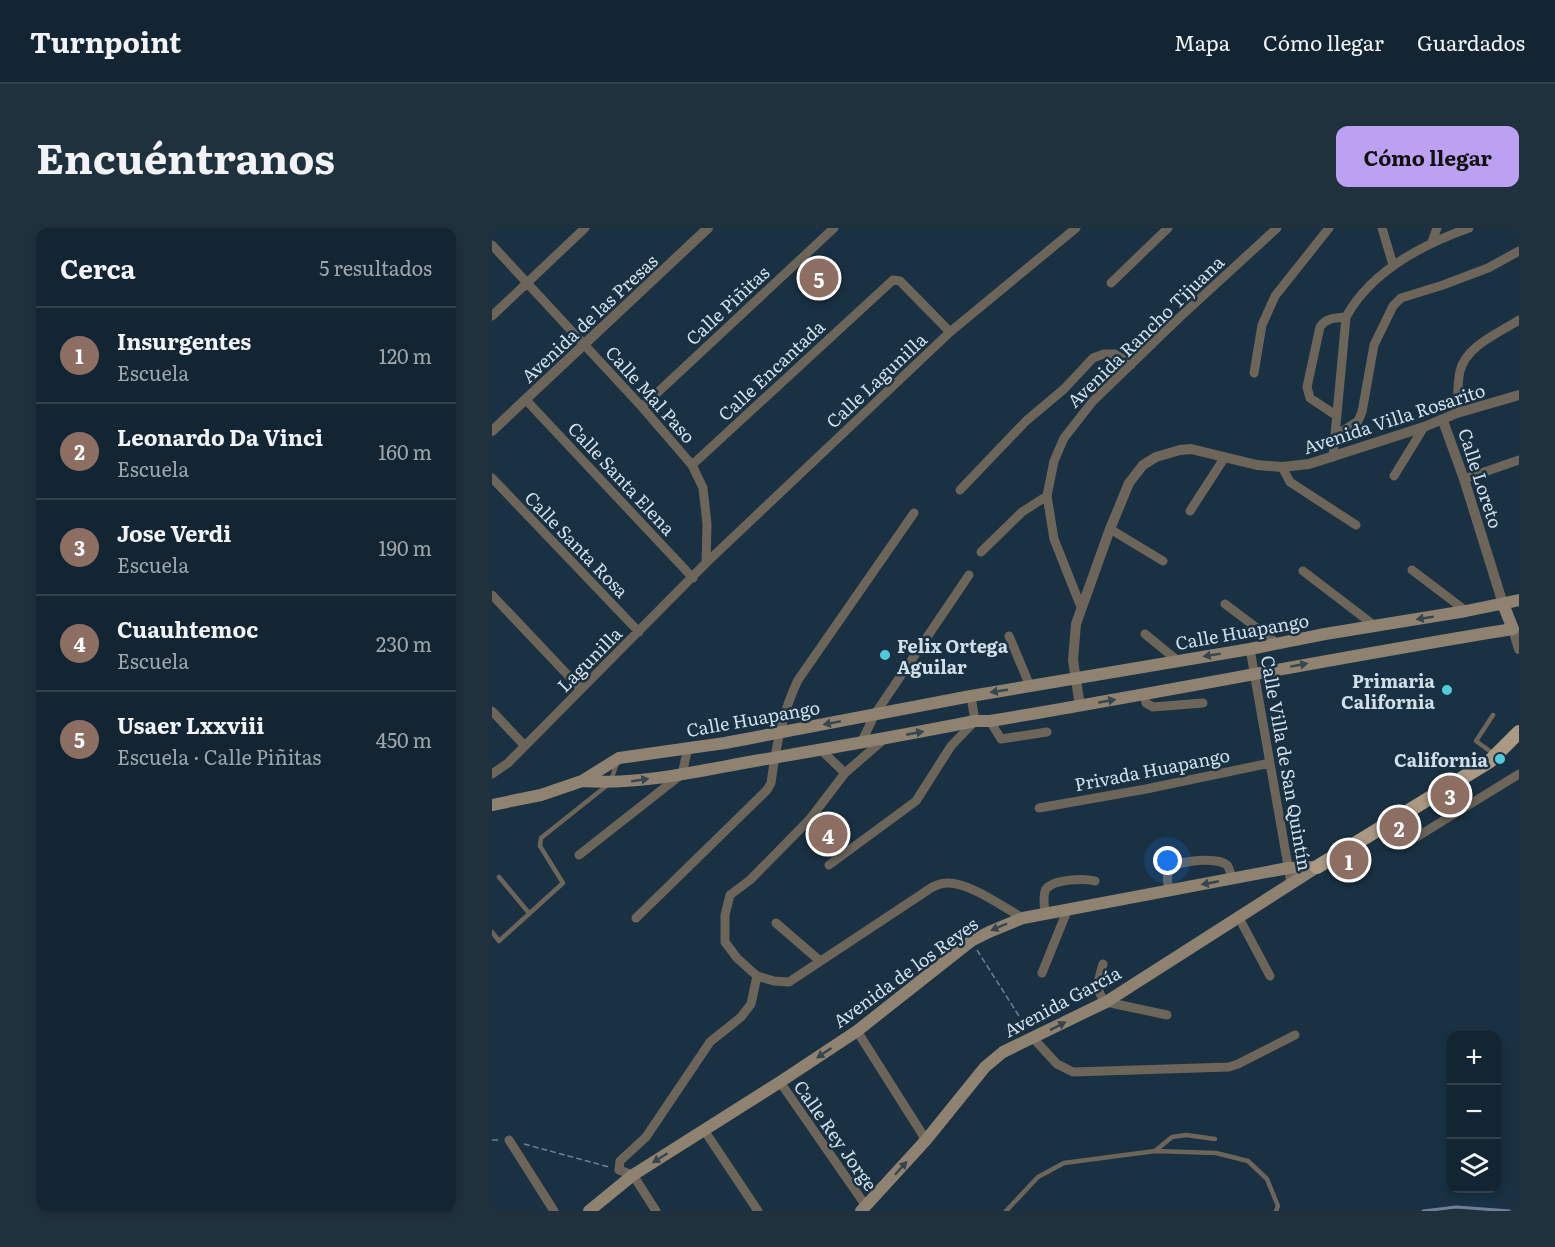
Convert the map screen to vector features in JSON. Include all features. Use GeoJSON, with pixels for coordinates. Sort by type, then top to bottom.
{"type":"FeatureCollection","features":[{"type":"Feature","properties":{"kind":"main road","name":"Calle Huapango"},"geometry":{"type":"LineString","coordinates":[[492,806],[541,795],[582,782],[619,758],[779,733],[971,696],[1250,650],[1519,600]]}},
{"type":"Feature","properties":{"kind":"main road","name":"Calle Loreto"},"geometry":{"type":"LineString","coordinates":[[1503,604],[1513,629]]}},
{"type":"Feature","properties":{"kind":"main road","name":"Calle Huapango"},"geometry":{"type":"LineString","coordinates":[[582,782],[610,783],[682,774],[883,740],[975,721],[990,721],[1080,706],[1513,629]]}},
{"type":"Feature","properties":{"kind":"main road","name":"Avenida García"},"geometry":{"type":"LineString","coordinates":[[864,1208],[926,1140],[993,1059],[1106,1002],[1238,916],[1496,756],[1519,732]]}},
{"type":"Feature","properties":{"kind":"main road","name":"Avenida García"},"geometry":{"type":"LineString","coordinates":[[1288,868],[1317,867]]}},
{"type":"Feature","properties":{"kind":"main road","name":"Avenida de los Reyes"},"geometry":{"type":"LineString","coordinates":[[589,1211],[633,1175],[780,1083],[857,1031],[971,941],[997,928],[1023,918],[1288,868]]}},
{"type":"Feature","properties":{"kind":"street"},"geometry":{"type":"LineString","coordinates":[[492,316],[585,228]]}},
{"type":"Feature","properties":{"kind":"street","name":"Avenida de las Presas"},"geometry":{"type":"LineString","coordinates":[[492,431],[708,228]]}},
{"type":"Feature","properties":{"kind":"street","name":"Calle Piñitas"},"geometry":{"type":"LineString","coordinates":[[642,407],[834,228]]}},
{"type":"Feature","properties":{"kind":"street","name":"Calle Lagunilla"},"geometry":{"type":"LineString","coordinates":[[706,563],[950,332],[1076,228]]}},
{"type":"Feature","properties":{"kind":"street"},"geometry":{"type":"LineString","coordinates":[[1111,283],[1168,228]]}},
{"type":"Feature","properties":{"kind":"street","name":"Avenida Rancho Tijuana"},"geometry":{"type":"LineString","coordinates":[[1081,607],[1054,539],[1047,496],[1054,461],[1064,438],[1093,401],[1179,317],[1277,228]]}},
{"type":"Feature","properties":{"kind":"street"},"geometry":{"type":"LineString","coordinates":[[1254,373],[1262,325],[1275,296],[1329,228]]}},
{"type":"Feature","properties":{"kind":"street"},"geometry":{"type":"LineString","coordinates":[[1382,228],[1393,265]]}},
{"type":"Feature","properties":{"kind":"street"},"geometry":{"type":"LineString","coordinates":[[1432,242],[1437,228]]}},
{"type":"Feature","properties":{"kind":"street"},"geometry":{"type":"LineString","coordinates":[[1333,457],[1346,317],[1355,300],[1364,289],[1393,265],[1432,242],[1469,228]]}},
{"type":"Feature","properties":{"kind":"street","name":"Calle Mal Paso"},"geometry":{"type":"LineString","coordinates":[[492,245],[693,465],[703,488],[707,524],[706,563]]}},
{"type":"Feature","properties":{"kind":"street"},"geometry":{"type":"LineString","coordinates":[[1335,436],[1358,421],[1362,412],[1374,345],[1393,306],[1401,298],[1470,275],[1519,251]]}},
{"type":"Feature","properties":{"kind":"street","name":"Calle Encantada"},"geometry":{"type":"LineString","coordinates":[[693,465],[893,280],[900,281],[950,332]]}},
{"type":"Feature","properties":{"kind":"street"},"geometry":{"type":"LineString","coordinates":[[1337,416],[1310,398],[1307,387],[1320,327],[1324,321],[1346,317]]}},
{"type":"Feature","properties":{"kind":"street"},"geometry":{"type":"LineString","coordinates":[[1457,414],[1460,372],[1464,360],[1473,350],[1519,320]]}},
{"type":"Feature","properties":{"kind":"street"},"geometry":{"type":"LineString","coordinates":[[960,489],[1026,421],[1064,389],[1093,358],[1104,354],[1115,354],[1131,365]]}},
{"type":"Feature","properties":{"kind":"street","name":"Avenida Villa Rosarito"},"geometry":{"type":"LineString","coordinates":[[1080,706],[1073,660],[1074,640],[1081,607],[1129,483],[1143,465],[1156,457],[1191,449],[1257,465],[1282,467],[1309,464],[1519,395]]}},
{"type":"Feature","properties":{"kind":"street","name":"Calle Santa Elena"},"geometry":{"type":"LineString","coordinates":[[526,400],[693,578]]}},
{"type":"Feature","properties":{"kind":"street","name":"Calle Loreto"},"geometry":{"type":"LineString","coordinates":[[1443,421],[1464,479],[1503,604]]}},
{"type":"Feature","properties":{"kind":"street"},"geometry":{"type":"LineString","coordinates":[[1394,476],[1424,427]]}},
{"type":"Feature","properties":{"kind":"street"},"geometry":{"type":"LineString","coordinates":[[1190,511],[1225,457]]}},
{"type":"Feature","properties":{"kind":"street"},"geometry":{"type":"LineString","coordinates":[[1464,479],[1519,460]]}},
{"type":"Feature","properties":{"kind":"street"},"geometry":{"type":"LineString","coordinates":[[1282,467],[1290,482],[1356,525]]}},
{"type":"Feature","properties":{"kind":"street","name":"Calle Santa Rosa"},"geometry":{"type":"LineString","coordinates":[[492,478],[639,632]]}},
{"type":"Feature","properties":{"kind":"street"},"geometry":{"type":"LineString","coordinates":[[981,552],[1022,512],[1047,496]]}},
{"type":"Feature","properties":{"kind":"street"},"geometry":{"type":"LineString","coordinates":[[636,918],[763,796],[771,783],[779,733],[791,694],[808,664],[914,513]]}},
{"type":"Feature","properties":{"kind":"street"},"geometry":{"type":"LineString","coordinates":[[1110,529],[1163,561]]}},
{"type":"Feature","properties":{"kind":"street","name":"Lagunilla"},"geometry":{"type":"LineString","coordinates":[[492,774],[508,763],[706,563]]}},
{"type":"Feature","properties":{"kind":"street"},"geometry":{"type":"LineString","coordinates":[[1412,570],[1466,611]]}},
{"type":"Feature","properties":{"kind":"street"},"geometry":{"type":"LineString","coordinates":[[1303,571],[1375,626]]}},
{"type":"Feature","properties":{"kind":"street"},"geometry":{"type":"LineString","coordinates":[[861,743],[875,714],[969,575]]}},
{"type":"Feature","properties":{"kind":"street"},"geometry":{"type":"LineString","coordinates":[[492,595],[581,688]]}},
{"type":"Feature","properties":{"kind":"street"},"geometry":{"type":"LineString","coordinates":[[1225,604],[1278,644]]}},
{"type":"Feature","properties":{"kind":"street","name":"Calle Loreto"},"geometry":{"type":"LineString","coordinates":[[1513,629],[1519,649]]}},
{"type":"Feature","properties":{"kind":"street"},"geometry":{"type":"LineString","coordinates":[[1145,634],[1178,661]]}},
{"type":"Feature","properties":{"kind":"street"},"geometry":{"type":"LineString","coordinates":[[1009,636],[1030,686]]}},
{"type":"Feature","properties":{"kind":"street","name":"Calle Villa de San Quintín"},"geometry":{"type":"LineString","coordinates":[[1250,650],[1291,883]]}},
{"type":"Feature","properties":{"kind":"street"},"geometry":{"type":"LineString","coordinates":[[1144,695],[1146,703],[1153,707],[1203,703]]}},
{"type":"Feature","properties":{"kind":"street"},"geometry":{"type":"LineString","coordinates":[[829,866],[916,801],[951,746],[975,721],[971,696]]}},
{"type":"Feature","properties":{"kind":"street"},"geometry":{"type":"LineString","coordinates":[[492,711],[524,745]]}},
{"type":"Feature","properties":{"kind":"street"},"geometry":{"type":"LineString","coordinates":[[990,721],[1001,739],[1047,732]]}},
{"type":"Feature","properties":{"kind":"street"},"geometry":{"type":"LineString","coordinates":[[883,740],[845,773],[810,819],[750,880],[730,895],[725,915],[725,942],[737,958],[757,976],[789,982],[928,890],[945,882],[968,888],[1023,918]]}},
{"type":"Feature","properties":{"kind":"street"},"geometry":{"type":"LineString","coordinates":[[579,855],[682,774],[688,748]]}},
{"type":"Feature","properties":{"kind":"street"},"geometry":{"type":"LineString","coordinates":[[821,750],[845,773]]}},
{"type":"Feature","properties":{"kind":"street","name":"Privada Huapango"},"geometry":{"type":"LineString","coordinates":[[1039,808],[1146,789],[1270,763]]}},
{"type":"Feature","properties":{"kind":"street"},"geometry":{"type":"LineString","coordinates":[[1396,819],[1408,837],[1415,838],[1519,774]]}},
{"type":"Feature","properties":{"kind":"street"},"geometry":{"type":"LineString","coordinates":[[1169,891],[1168,873],[1171,867],[1177,864],[1220,861],[1227,865],[1232,879]]}},
{"type":"Feature","properties":{"kind":"street"},"geometry":{"type":"LineString","coordinates":[[1045,914],[1044,897],[1047,889],[1052,885],[1073,879],[1095,881]]}},
{"type":"Feature","properties":{"kind":"street"},"geometry":{"type":"LineString","coordinates":[[1042,973],[1067,911]]}},
{"type":"Feature","properties":{"kind":"street"},"geometry":{"type":"LineString","coordinates":[[1238,916],[1270,976]]}},
{"type":"Feature","properties":{"kind":"street"},"geometry":{"type":"LineString","coordinates":[[776,923],[820,961]]}},
{"type":"Feature","properties":{"kind":"street"},"geometry":{"type":"LineString","coordinates":[[1103,964],[1096,987],[1099,995],[1106,1002],[1167,1016]]}},
{"type":"Feature","properties":{"kind":"street"},"geometry":{"type":"LineString","coordinates":[[656,1211],[633,1175],[619,1170],[620,1161],[646,1137],[710,1042],[741,1017],[751,1004],[757,976]]}},
{"type":"Feature","properties":{"kind":"street"},"geometry":{"type":"LineString","coordinates":[[857,1031],[926,1140]]}},
{"type":"Feature","properties":{"kind":"street"},"geometry":{"type":"LineString","coordinates":[[1033,1038],[1057,1064],[1073,1072],[1229,1067],[1238,1065],[1295,1035]]}},
{"type":"Feature","properties":{"kind":"street","name":"Calle Rey Jorge"},"geometry":{"type":"LineString","coordinates":[[780,1083],[864,1208]]}},
{"type":"Feature","properties":{"kind":"street"},"geometry":{"type":"LineString","coordinates":[[704,1130],[758,1211]]}},
{"type":"Feature","properties":{"kind":"street"},"geometry":{"type":"LineString","coordinates":[[509,1140],[554,1211]]}},
{"type":"Feature","properties":{"kind":"lane"},"geometry":{"type":"LineString","coordinates":[[1493,715],[1476,741],[1496,756]]}},
{"type":"Feature","properties":{"kind":"lane"},"geometry":{"type":"LineString","coordinates":[[492,932],[499,940],[563,883],[540,846],[541,838],[610,783],[619,758]]}},
{"type":"Feature","properties":{"kind":"lane"},"geometry":{"type":"LineString","coordinates":[[499,877],[530,913]]}},
{"type":"Feature","properties":{"kind":"lane"},"geometry":{"type":"LineString","coordinates":[[1155,1152],[1172,1137],[1186,1135],[1215,1139]]}},
{"type":"Feature","properties":{"kind":"lane"},"geometry":{"type":"LineString","coordinates":[[1005,1211],[1038,1177],[1064,1163],[1155,1152],[1216,1153],[1248,1161],[1267,1179],[1278,1206],[1276,1211]]}},
{"type":"Feature","properties":{"kind":"path"},"geometry":{"type":"LineString","coordinates":[[971,941],[1033,1038]]}},
{"type":"Feature","properties":{"kind":"path"},"geometry":{"type":"LineString","coordinates":[[492,1140],[509,1140],[619,1170]]}},
{"type":"Feature","properties":{"kind":"waterway"},"geometry":{"type":"LineString","coordinates":[[1423,1211],[1456,1207],[1510,1211]]}},
{"type":"Feature","properties":{"kind":"place","name":"Usaer Lxxviii"},"geometry":{"type":"Point","coordinates":[819,278]}},
{"type":"Feature","properties":{"kind":"place","name":"Felix Ortega Aguilar"},"geometry":{"type":"Point","coordinates":[885,655]}},
{"type":"Feature","properties":{"kind":"place","name":"Primaria California"},"geometry":{"type":"Point","coordinates":[1447,690]}},
{"type":"Feature","properties":{"kind":"place","name":"California"},"geometry":{"type":"Point","coordinates":[1500,759]}},
{"type":"Feature","properties":{"kind":"place","name":"Jose Verdi"},"geometry":{"type":"Point","coordinates":[1450,795]}},
{"type":"Feature","properties":{"kind":"place","name":"Leonardo Da Vinci"},"geometry":{"type":"Point","coordinates":[1399,827]}},
{"type":"Feature","properties":{"kind":"place","name":"Cuauhtemoc"},"geometry":{"type":"Point","coordinates":[828,834]}},
{"type":"Feature","properties":{"kind":"place","name":"Insurgentes"},"geometry":{"type":"Point","coordinates":[1349,860]}}]}
